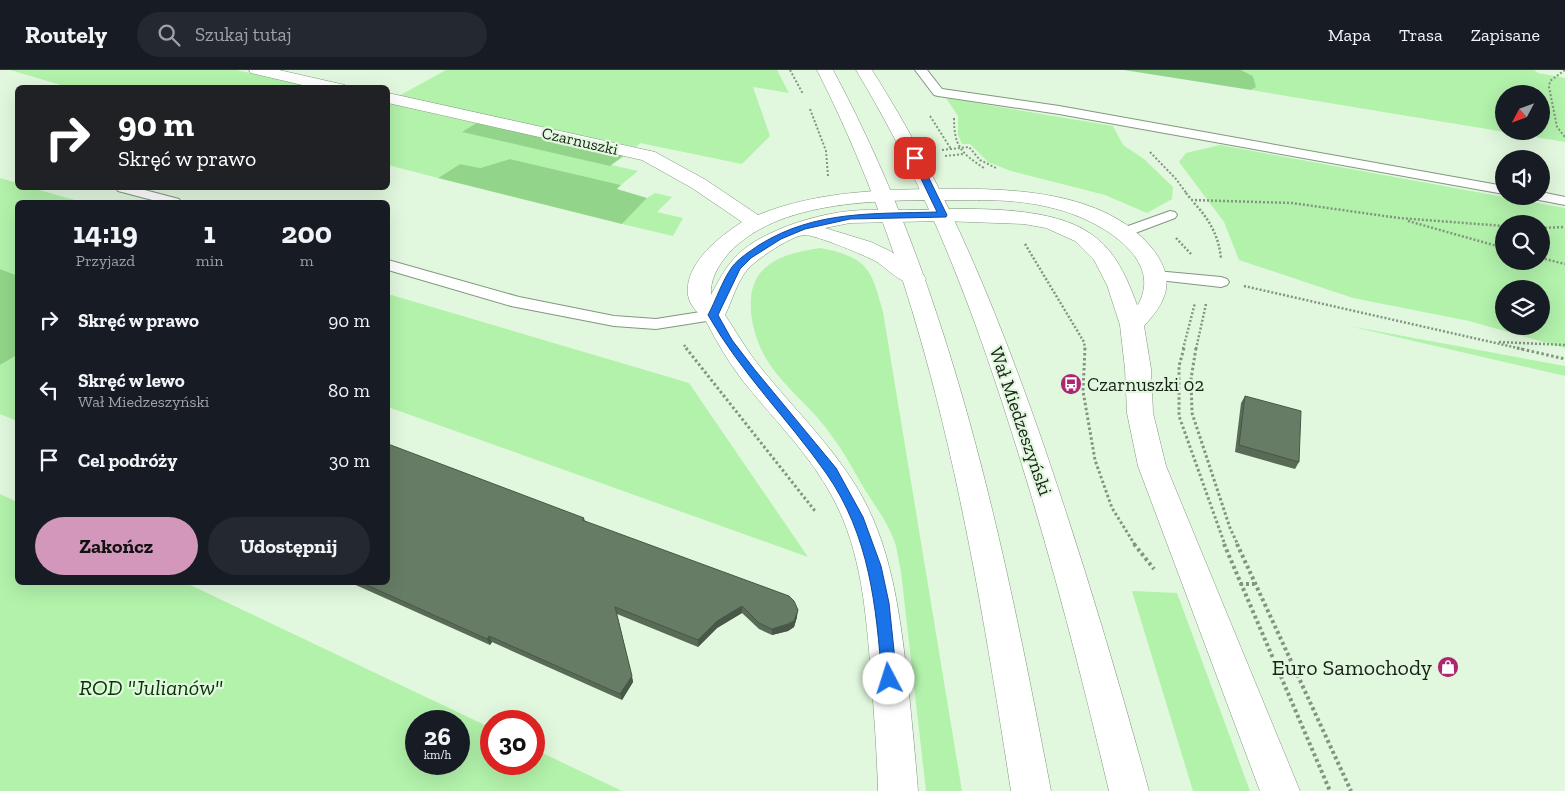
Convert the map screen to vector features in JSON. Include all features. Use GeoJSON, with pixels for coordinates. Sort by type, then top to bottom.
{"type":"FeatureCollection","features":[{"type":"Feature","properties":{"kind":"street"},"geometry":{"type":"LineString","coordinates":[[257,70],[325,85]]}},
{"type":"Feature","properties":{"kind":"street"},"geometry":{"type":"LineString","coordinates":[[825,70],[853,124],[889,205],[915,280],[965,457],[1004,637],[1032,791]]}},
{"type":"Feature","properties":{"kind":"street","name":"Wał Miedzeszyński"},"geometry":{"type":"LineString","coordinates":[[864,70],[911,151],[938,205],[1002,361],[1054,518],[1084,618],[1129,791]]}},
{"type":"Feature","properties":{"kind":"street","name":"Czarnuszki"},"geometry":{"type":"LineString","coordinates":[[390,98],[648,156],[699,184],[756,223]]}},
{"type":"Feature","properties":{"kind":"street"},"geometry":{"type":"LineString","coordinates":[[938,205],[994,194],[1030,197],[1073,207],[1107,222],[1145,252],[1156,276],[1153,299],[1132,325]]}},
{"type":"Feature","properties":{"kind":"street"},"geometry":{"type":"LineString","coordinates":[[898,791],[882,603],[875,566],[866,538],[832,471],[728,341],[713,315],[702,304],[699,289],[704,272],[713,258],[730,241],[756,223],[775,214],[822,202],[938,205],[1052,223],[1074,233],[1094,247],[1104,257],[1111,270],[1132,325],[1138,369],[1140,414],[1152,466],[1280,791]]}},
{"type":"Feature","properties":{"kind":"street"},"geometry":{"type":"LineString","coordinates":[[713,315],[736,268],[748,256],[778,238],[802,228],[850,217],[889,205]]}},
{"type":"Feature","properties":{"kind":"street"},"geometry":{"type":"LineString","coordinates":[[802,228],[863,246],[882,256],[915,280]]}},
{"type":"Feature","properties":{"kind":"lane"},"geometry":{"type":"LineString","coordinates":[[921,70],[938,92],[1088,115],[1495,188]]}},
{"type":"Feature","properties":{"kind":"lane"},"geometry":{"type":"LineString","coordinates":[[130,190],[167,200]]}},
{"type":"Feature","properties":{"kind":"lane"},"geometry":{"type":"LineString","coordinates":[[1550,198],[1565,201]]}},
{"type":"Feature","properties":{"kind":"lane"},"geometry":{"type":"LineString","coordinates":[[1122,232],[1170,215]]}},
{"type":"Feature","properties":{"kind":"lane"},"geometry":{"type":"LineString","coordinates":[[390,265],[517,302],[614,321],[656,324],[713,315]]}},
{"type":"Feature","properties":{"kind":"lane"},"geometry":{"type":"LineString","coordinates":[[1156,276],[1213,281]]}},
{"type":"Feature","properties":{"kind":"path"},"geometry":{"type":"LineString","coordinates":[[1565,70],[1550,81],[1548,87],[1557,127],[1565,137]]}},
{"type":"Feature","properties":{"kind":"path"},"geometry":{"type":"LineString","coordinates":[[942,150],[969,148],[980,160],[997,169]]}},
{"type":"Feature","properties":{"kind":"path"},"geometry":{"type":"LineString","coordinates":[[990,166],[979,170],[994,194]]}},
{"type":"Feature","properties":{"kind":"path"},"geometry":{"type":"LineString","coordinates":[[1191,199],[1292,203],[1399,218],[1495,225]]}},
{"type":"Feature","properties":{"kind":"path"},"geometry":{"type":"LineString","coordinates":[[1008,216],[1084,342],[1087,352],[1083,388],[1094,454],[1108,501],[1137,547],[1162,579],[1254,584]]}},
{"type":"Feature","properties":{"kind":"path"},"geometry":{"type":"LineString","coordinates":[[1399,218],[1495,245]]}},
{"type":"Feature","properties":{"kind":"path"},"geometry":{"type":"LineString","coordinates":[[1154,221],[1185,246],[1213,281],[1303,298],[1565,359]]}},
{"type":"Feature","properties":{"kind":"path"},"geometry":{"type":"LineString","coordinates":[[1550,228],[1565,228]]}},
{"type":"Feature","properties":{"kind":"path"},"geometry":{"type":"LineString","coordinates":[[1550,260],[1565,264]]}},
{"type":"Feature","properties":{"kind":"path"},"geometry":{"type":"LineString","coordinates":[[1213,281],[1197,340],[1190,379],[1192,413],[1230,528],[1254,584],[1351,791]]}},
{"type":"Feature","properties":{"kind":"path"},"geometry":{"type":"LineString","coordinates":[[1491,342],[1565,345]]}},
{"type":"Feature","properties":{"kind":"green space"},"geometry":{"type":"Polygon","coordinates":[[[10,70],[236,70],[308,85],[61,85],[10,70]]]}},
{"type":"Feature","properties":{"kind":"green space"},"geometry":{"type":"Polygon","coordinates":[[[446,70],[777,70],[789,93],[753,87],[770,136],[742,164],[640,143],[636,147],[397,97],[446,70]]]}},
{"type":"Feature","properties":{"kind":"green space"},"geometry":{"type":"Polygon","coordinates":[[[1124,70],[1241,70],[1253,76],[1256,87],[1251,90],[1124,70]]]}},
{"type":"Feature","properties":{"kind":"green space"},"geometry":{"type":"Polygon","coordinates":[[[1241,70],[1534,70],[1538,73],[1565,78],[1565,142],[1550,140],[1550,85],[1495,85],[1495,130],[1251,90],[1256,87],[1253,76],[1241,70]]]}},
{"type":"Feature","properties":{"kind":"green space"},"geometry":{"type":"Polygon","coordinates":[[[946,98],[1113,126],[1123,145],[1144,159],[1173,187],[1172,199],[1147,213],[1105,195],[1011,171],[988,162],[970,144],[962,144],[958,135],[958,116],[946,98]]]}},
{"type":"Feature","properties":{"kind":"green space"},"geometry":{"type":"Polygon","coordinates":[[[390,102],[478,122],[463,132],[638,171],[621,185],[510,159],[480,168],[460,164],[438,178],[390,166],[390,102]]]}},
{"type":"Feature","properties":{"kind":"green space"},"geometry":{"type":"Polygon","coordinates":[[[478,122],[625,155],[610,166],[462,132],[478,122]]]}},
{"type":"Feature","properties":{"kind":"green space"},"geometry":{"type":"Polygon","coordinates":[[[1220,145],[1495,195],[1495,205],[1549,205],[1565,208],[1565,348],[1519,335],[1550,335],[1550,280],[1495,280],[1495,328],[1469,321],[1353,298],[1239,260],[1224,222],[1179,162],[1186,153],[1220,145]]]}},
{"type":"Feature","properties":{"kind":"green space"},"geometry":{"type":"Polygon","coordinates":[[[510,159],[621,185],[617,189],[647,198],[622,224],[438,178],[460,164],[480,168],[510,159]]]}},
{"type":"Feature","properties":{"kind":"green space"},"geometry":{"type":"Polygon","coordinates":[[[0,178],[15,182],[15,190],[39,190],[75,200],[15,200],[15,275],[0,269],[0,178]]]}},
{"type":"Feature","properties":{"kind":"green space"},"geometry":{"type":"Polygon","coordinates":[[[655,193],[672,197],[657,212],[683,218],[673,236],[622,224],[647,198],[655,193]]]}},
{"type":"Feature","properties":{"kind":"green space"},"geometry":{"type":"Polygon","coordinates":[[[821,248],[849,256],[865,267],[875,285],[883,312],[962,791],[926,791],[901,572],[896,546],[890,531],[836,441],[774,370],[757,340],[751,316],[751,303],[752,291],[762,271],[782,257],[821,248]]]}},
{"type":"Feature","properties":{"kind":"green space"},"geometry":{"type":"Polygon","coordinates":[[[0,269],[15,275],[15,356],[0,365],[0,269]]]}},
{"type":"Feature","properties":{"kind":"green space"},"geometry":{"type":"Polygon","coordinates":[[[390,295],[689,383],[808,557],[390,408],[390,295]]]}},
{"type":"Feature","properties":{"kind":"green space"},"geometry":{"type":"Polygon","coordinates":[[[1349,326],[1565,366],[1565,376],[1349,326]]]}},
{"type":"Feature","properties":{"kind":"green space"},"geometry":{"type":"Polygon","coordinates":[[[15,356],[15,420],[0,414],[0,365],[15,356]]]}},
{"type":"Feature","properties":{"kind":"green space","name":"ROD \"Julianów\""},"geometry":{"type":"Polygon","coordinates":[[[0,494],[15,501],[15,585],[190,585],[453,710],[405,710],[405,775],[470,775],[470,718],[480,723],[480,775],[545,775],[545,754],[622,791],[0,791],[0,494]]]}},
{"type":"Feature","properties":{"kind":"green space"},"geometry":{"type":"Polygon","coordinates":[[[1132,591],[1177,593],[1250,791],[1193,791],[1132,591]]]}},
{"type":"Feature","properties":{"kind":"building"},"geometry":{"type":"Polygon","coordinates":[[[1245,396],[1301,411],[1299,462],[1239,445],[1245,396]]]}},
{"type":"Feature","properties":{"kind":"building"},"geometry":{"type":"Polygon","coordinates":[[[390,445],[584,518],[582,520],[789,596],[794,601],[798,610],[794,621],[772,629],[759,623],[742,606],[717,621],[698,640],[615,607],[632,676],[620,694],[489,636],[487,639],[367,585],[390,585],[390,445]]]}},
{"type":"Feature","properties":{"kind":"place","name":"Czarnuszki 02"},"geometry":{"type":"Point","coordinates":[1071,384]}},
{"type":"Feature","properties":{"kind":"place","name":"Euro Samochody"},"geometry":{"type":"Point","coordinates":[1448,667]}},
{"type":"Feature","properties":{"kind":"route"},"geometry":{"type":"LineString","coordinates":[[889,679],[882,603],[875,566],[857,517],[832,471],[751,372],[728,341],[713,315],[726,293],[736,268],[748,256],[778,238],[802,228],[850,217],[943,215],[915,158]]}}]}
